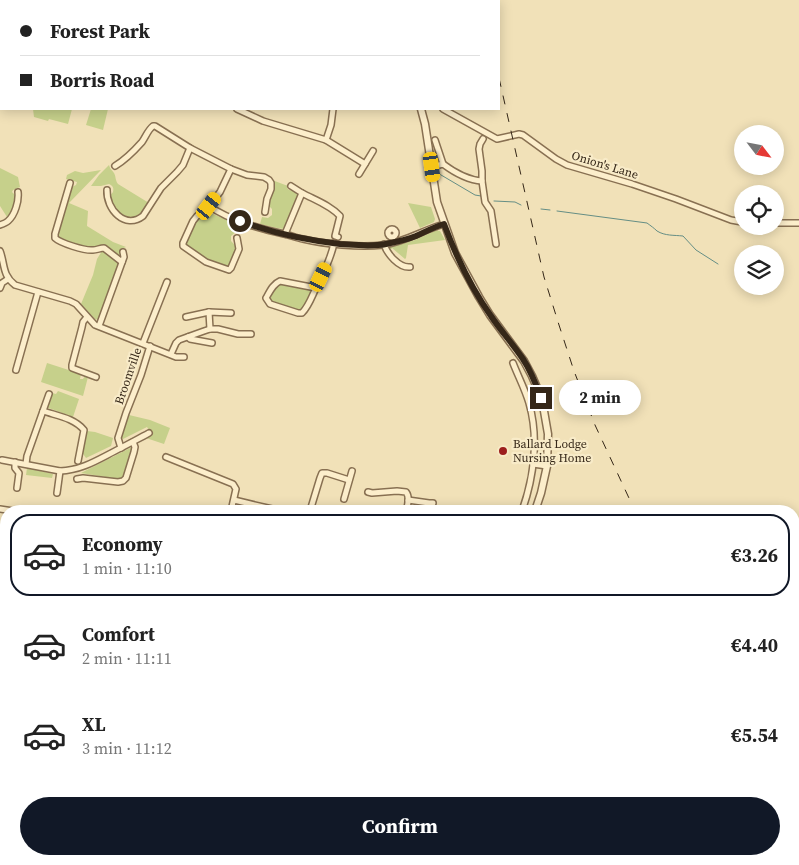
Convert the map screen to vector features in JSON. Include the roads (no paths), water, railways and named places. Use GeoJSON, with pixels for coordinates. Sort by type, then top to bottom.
{"type":"FeatureCollection","features":[{"type":"Feature","properties":{"kind":"street"},"geometry":{"type":"LineString","coordinates":[[239,110],[263,121],[326,140],[365,164]]}},
{"type":"Feature","properties":{"kind":"street"},"geometry":{"type":"LineString","coordinates":[[326,140],[331,125],[333,110]]}},
{"type":"Feature","properties":{"kind":"street"},"geometry":{"type":"LineString","coordinates":[[421,110],[437,202],[455,253],[478,297],[524,361],[536,384],[544,411],[547,428],[547,466],[537,505]]}},
{"type":"Feature","properties":{"kind":"street","name":"Onion's Lane"},"geometry":{"type":"LineString","coordinates":[[444,110],[497,139],[519,134],[523,135],[556,159],[570,166],[632,184],[734,221]]}},
{"type":"Feature","properties":{"kind":"street"},"geometry":{"type":"LineString","coordinates":[[115,166],[125,160],[153,126],[231,169],[269,180],[271,189],[265,212]]}},
{"type":"Feature","properties":{"kind":"street"},"geometry":{"type":"LineString","coordinates":[[483,139],[479,149],[482,181],[486,202],[491,211],[496,244]]}},
{"type":"Feature","properties":{"kind":"street"},"geometry":{"type":"LineString","coordinates":[[435,140],[443,164],[462,176],[482,181]]}},
{"type":"Feature","properties":{"kind":"street"},"geometry":{"type":"LineString","coordinates":[[107,190],[108,202],[116,213],[129,221],[140,219],[144,216],[161,188],[183,164],[190,148]]}},
{"type":"Feature","properties":{"kind":"street"},"geometry":{"type":"LineString","coordinates":[[359,174],[373,151]]}},
{"type":"Feature","properties":{"kind":"street"},"geometry":{"type":"LineString","coordinates":[[432,167],[443,164]]}},
{"type":"Feature","properties":{"kind":"street"},"geometry":{"type":"LineString","coordinates":[[231,169],[220,192],[209,206],[196,216],[190,226],[183,246],[206,262],[229,270],[239,249],[237,238]]}},
{"type":"Feature","properties":{"kind":"street"},"geometry":{"type":"LineString","coordinates":[[70,183],[55,238],[61,242],[92,250],[104,248],[122,262]]}},
{"type":"Feature","properties":{"kind":"street"},"geometry":{"type":"LineString","coordinates":[[291,186],[340,216],[335,236],[338,237]]}},
{"type":"Feature","properties":{"kind":"street"},"geometry":{"type":"LineString","coordinates":[[0,225],[8,221],[13,215],[18,192]]}},
{"type":"Feature","properties":{"kind":"street"},"geometry":{"type":"LineString","coordinates":[[285,234],[302,193]]}},
{"type":"Feature","properties":{"kind":"street"},"geometry":{"type":"LineString","coordinates":[[209,206],[223,214],[265,230],[306,240],[362,246],[384,244],[393,240],[414,236],[444,224]]}},
{"type":"Feature","properties":{"kind":"street"},"geometry":{"type":"LineString","coordinates":[[784,223],[799,223]]}},
{"type":"Feature","properties":{"kind":"street"},"geometry":{"type":"LineString","coordinates":[[316,288],[280,281],[273,286],[266,298],[270,304],[302,313],[308,306],[326,266],[334,243]]}},
{"type":"Feature","properties":{"kind":"street"},"geometry":{"type":"LineString","coordinates":[[384,244],[386,251],[402,266],[410,267]]}},
{"type":"Feature","properties":{"kind":"street"},"geometry":{"type":"LineString","coordinates":[[0,251],[8,279],[2,283],[0,288]]}},
{"type":"Feature","properties":{"kind":"street"},"geometry":{"type":"LineString","coordinates":[[99,326],[124,257],[123,252]]}},
{"type":"Feature","properties":{"kind":"street","name":"Broomville"},"geometry":{"type":"LineString","coordinates":[[8,279],[15,285],[73,302],[96,325],[176,357],[184,358]]}},
{"type":"Feature","properties":{"kind":"street"},"geometry":{"type":"LineString","coordinates":[[143,343],[167,282]]}},
{"type":"Feature","properties":{"kind":"street"},"geometry":{"type":"LineString","coordinates":[[16,370],[38,292]]}},
{"type":"Feature","properties":{"kind":"street"},"geometry":{"type":"LineString","coordinates":[[209,312],[210,329]]}},
{"type":"Feature","properties":{"kind":"street"},"geometry":{"type":"LineString","coordinates":[[186,318],[209,312],[231,313]]}},
{"type":"Feature","properties":{"kind":"street"},"geometry":{"type":"LineString","coordinates":[[87,317],[82,327],[72,368],[96,377]]}},
{"type":"Feature","properties":{"kind":"street"},"geometry":{"type":"LineString","coordinates":[[171,354],[179,340],[210,329],[238,334],[251,334]]}},
{"type":"Feature","properties":{"kind":"street"},"geometry":{"type":"LineString","coordinates":[[188,337],[212,343]]}},
{"type":"Feature","properties":{"kind":"street","name":"Broomville"},"geometry":{"type":"LineString","coordinates":[[121,448],[118,438],[150,346]]}},
{"type":"Feature","properties":{"kind":"street"},"geometry":{"type":"LineString","coordinates":[[513,363],[528,401],[534,434],[533,464],[524,505]]}},
{"type":"Feature","properties":{"kind":"street"},"geometry":{"type":"LineString","coordinates":[[26,464],[49,394]]}},
{"type":"Feature","properties":{"kind":"street"},"geometry":{"type":"LineString","coordinates":[[43,411],[72,420],[84,430],[78,461]]}},
{"type":"Feature","properties":{"kind":"street"},"geometry":{"type":"LineString","coordinates":[[2,460],[60,472],[76,470],[149,433]]}},
{"type":"Feature","properties":{"kind":"street"},"geometry":{"type":"LineString","coordinates":[[77,480],[83,478],[118,482],[126,478],[135,447],[133,442]]}},
{"type":"Feature","properties":{"kind":"street"},"geometry":{"type":"LineString","coordinates":[[166,457],[233,484],[236,489],[233,505]]}},
{"type":"Feature","properties":{"kind":"street"},"geometry":{"type":"LineString","coordinates":[[15,462],[15,468],[19,473],[17,488]]}},
{"type":"Feature","properties":{"kind":"street"},"geometry":{"type":"LineString","coordinates":[[533,464],[547,466]]}},
{"type":"Feature","properties":{"kind":"street"},"geometry":{"type":"LineString","coordinates":[[344,499],[352,471]]}},
{"type":"Feature","properties":{"kind":"street"},"geometry":{"type":"LineString","coordinates":[[57,493],[60,472]]}},
{"type":"Feature","properties":{"kind":"street"},"geometry":{"type":"LineString","coordinates":[[312,505],[322,473],[349,480]]}},
{"type":"Feature","properties":{"kind":"street"},"geometry":{"type":"LineString","coordinates":[[368,492],[406,492],[408,495],[407,505]]}},
{"type":"Feature","properties":{"kind":"street"},"geometry":{"type":"LineString","coordinates":[[234,500],[255,505]]}},
{"type":"Feature","properties":{"kind":"street"},"geometry":{"type":"LineString","coordinates":[[408,500],[433,503]]}},
{"type":"Feature","properties":{"kind":"waterway"},"geometry":{"type":"LineString","coordinates":[[436,172],[475,195],[481,196]]}},
{"type":"Feature","properties":{"kind":"waterway"},"geometry":{"type":"LineString","coordinates":[[494,201],[515,202],[521,205]]}},
{"type":"Feature","properties":{"kind":"waterway"},"geometry":{"type":"LineString","coordinates":[[541,209],[550,210]]}},
{"type":"Feature","properties":{"kind":"waterway"},"geometry":{"type":"LineString","coordinates":[[557,211],[647,223],[663,234],[683,236],[696,250],[718,264]]}},
{"type":"Feature","properties":{"kind":"railway"},"geometry":{"type":"LineString","coordinates":[[500,82],[544,277],[559,325],[595,425],[632,505]]}},
{"type":"Feature","properties":{"kind":"place","name":"Ballard Lodge Nursing Home"},"geometry":{"type":"Point","coordinates":[503,451]}}]}
